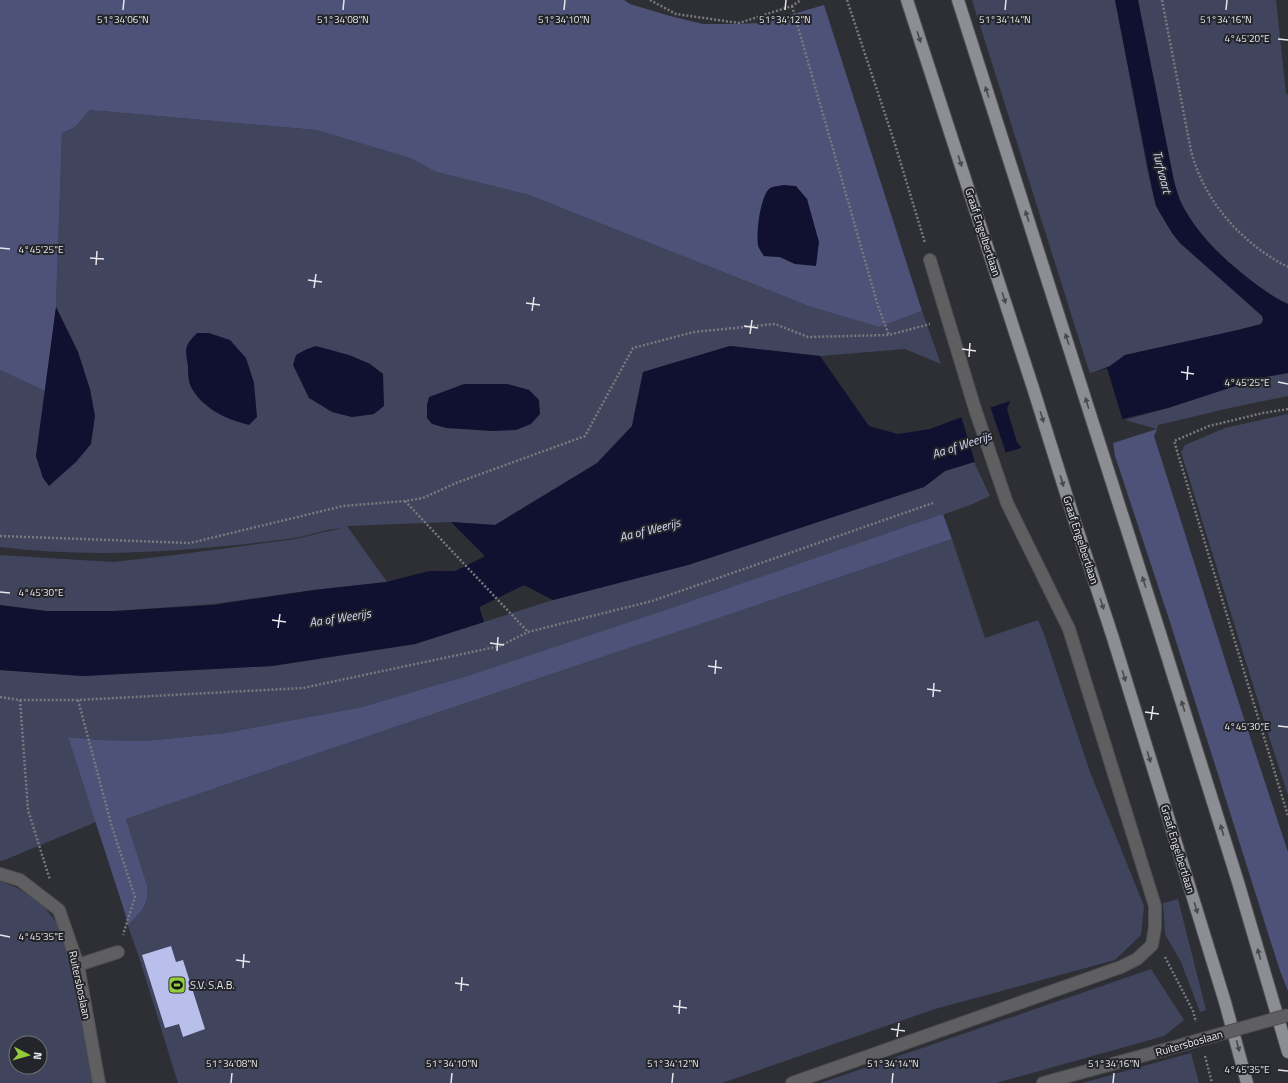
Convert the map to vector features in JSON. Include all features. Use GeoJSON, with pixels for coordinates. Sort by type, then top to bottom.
{"type":"FeatureCollection","features":[{"type":"Feature","properties":{"kind":"main road","name":"Graaf Engelbertlaan"},"geometry":{"type":"LineString","coordinates":[[907,0],[1113,638],[1223,994],[1247,1083]]}},
{"type":"Feature","properties":{"kind":"main road"},"geometry":{"type":"LineString","coordinates":[[958,0],[1079,376],[1238,882],[1288,1052]]}},
{"type":"Feature","properties":{"kind":"street"},"geometry":{"type":"LineString","coordinates":[[792,1083],[1122,967],[1137,959],[1152,945],[1155,927],[1154,906],[1069,629],[1007,503],[975,409],[930,260]]}},
{"type":"Feature","properties":{"kind":"street","name":"Ruitersboslaan"},"geometry":{"type":"LineString","coordinates":[[0,874],[20,880],[59,910],[78,965],[99,1083]]}},
{"type":"Feature","properties":{"kind":"street"},"geometry":{"type":"LineString","coordinates":[[78,965],[118,952]]}},
{"type":"Feature","properties":{"kind":"street","name":"Ruitersboslaan"},"geometry":{"type":"LineString","coordinates":[[1043,1083],[1288,1015]]}},
{"type":"Feature","properties":{"kind":"path"},"geometry":{"type":"LineString","coordinates":[[650,0],[676,14],[739,23],[792,6],[801,0]]}},
{"type":"Feature","properties":{"kind":"path"},"geometry":{"type":"LineString","coordinates":[[847,0],[894,141],[930,260]]}},
{"type":"Feature","properties":{"kind":"path"},"geometry":{"type":"LineString","coordinates":[[1162,0],[1191,151],[1196,169],[1225,217],[1253,245],[1288,267]]}},
{"type":"Feature","properties":{"kind":"path"},"geometry":{"type":"LineString","coordinates":[[792,6],[878,306],[889,335]]}},
{"type":"Feature","properties":{"kind":"path"},"geometry":{"type":"LineString","coordinates":[[0,536],[190,543],[343,506],[423,498],[456,484],[584,436],[633,348],[694,332],[775,324],[808,337],[889,335],[948,319]]}},
{"type":"Feature","properties":{"kind":"path"},"geometry":{"type":"LineString","coordinates":[[1288,409],[1263,413],[1209,426],[1174,441],[1288,816]]}},
{"type":"Feature","properties":{"kind":"path"},"geometry":{"type":"LineString","coordinates":[[405,501],[528,632]]}},
{"type":"Feature","properties":{"kind":"path"},"geometry":{"type":"LineString","coordinates":[[0,697],[20,700],[78,700],[303,688],[500,646],[528,632],[652,601],[933,503]]}},
{"type":"Feature","properties":{"kind":"path"},"geometry":{"type":"LineString","coordinates":[[20,700],[28,810],[50,882]]}},
{"type":"Feature","properties":{"kind":"path"},"geometry":{"type":"LineString","coordinates":[[78,700],[112,827],[135,897],[118,952]]}},
{"type":"Feature","properties":{"kind":"path"},"geometry":{"type":"LineString","coordinates":[[1152,945],[1167,958],[1193,1011],[1197,1025]]}},
{"type":"Feature","properties":{"kind":"path"},"geometry":{"type":"LineString","coordinates":[[1204,1054],[1212,1083]]}},
{"type":"Feature","properties":{"kind":"shaded area"},"geometry":{"type":"Polygon","coordinates":[[[0,0],[624,0],[630,4],[703,24],[762,23],[824,5],[922,311],[879,327],[811,307],[529,195],[436,172],[410,158],[316,130],[90,110],[75,127],[62,133],[56,307],[45,391],[0,370],[0,0]],[[758,227],[758,246],[764,256],[780,257],[795,264],[758,227]]]}},
{"type":"Feature","properties":{"kind":"shaded area"},"geometry":{"type":"Polygon","coordinates":[[[972,0],[1115,0],[1148,173],[1156,206],[1172,233],[1180,243],[1263,316],[1261,324],[1125,355],[1110,366],[1090,374],[972,0]]]}},
{"type":"Feature","properties":{"kind":"shaded area"},"geometry":{"type":"Polygon","coordinates":[[[1138,0],[1276,0],[1286,93],[1288,95],[1288,304],[1257,285],[1226,260],[1199,231],[1182,205],[1173,177],[1138,0]]]}},
{"type":"Feature","properties":{"kind":"shaded area"},"geometry":{"type":"Polygon","coordinates":[[[90,110],[316,130],[410,158],[436,172],[529,195],[811,307],[879,327],[922,311],[941,364],[905,349],[820,356],[730,346],[643,372],[632,426],[598,463],[495,525],[451,522],[347,526],[387,582],[314,590],[213,604],[115,611],[46,611],[0,605],[0,555],[113,562],[295,539],[342,528],[288,539],[216,547],[144,552],[108,553],[36,551],[0,547],[0,370],[45,391],[36,456],[43,478],[49,486],[91,444],[78,352],[56,307],[62,133],[75,127],[90,110]],[[349,355],[332,412],[352,417],[374,414],[383,374],[370,364],[349,355]],[[507,384],[472,429],[493,431],[539,400],[529,390],[507,384]]]}},
{"type":"Feature","properties":{"kind":"shaded area"},"geometry":{"type":"Polygon","coordinates":[[[1288,373],[1288,396],[1158,425],[1157,429],[1125,420],[1168,408],[1260,378],[1288,373]]]}},
{"type":"Feature","properties":{"kind":"shaded area"},"geometry":{"type":"Polygon","coordinates":[[[1288,414],[1288,795],[1181,452],[1185,445],[1225,428],[1288,414]]]}},
{"type":"Feature","properties":{"kind":"shaded area"},"geometry":{"type":"Polygon","coordinates":[[[1157,429],[1154,436],[1288,852],[1288,991],[1280,971],[1169,619],[1115,456],[1113,443],[1157,429]]]}},
{"type":"Feature","properties":{"kind":"shaded area"},"geometry":{"type":"Polygon","coordinates":[[[974,462],[990,496],[968,506],[467,676],[362,707],[225,733],[145,741],[100,740],[68,737],[96,822],[0,861],[0,670],[83,676],[272,666],[415,644],[553,600],[688,565],[924,487],[945,471],[974,462]]]}},
{"type":"Feature","properties":{"kind":"shaded area"},"geometry":{"type":"Polygon","coordinates":[[[943,514],[952,539],[126,819],[148,892],[143,908],[128,926],[68,737],[100,740],[145,741],[225,733],[362,707],[467,676],[668,609],[943,514]]]}},
{"type":"Feature","properties":{"kind":"shaded area"},"geometry":{"type":"Polygon","coordinates":[[[952,539],[985,638],[1038,620],[1044,634],[1090,772],[1144,906],[1141,935],[1115,960],[935,1009],[722,1083],[178,1083],[128,926],[143,908],[148,892],[126,819],[952,539]]]}},
{"type":"Feature","properties":{"kind":"shaded area"},"geometry":{"type":"Polygon","coordinates":[[[0,881],[15,887],[40,901],[61,929],[75,974],[94,1083],[0,1083],[0,881]]]}},
{"type":"Feature","properties":{"kind":"shaded area"},"geometry":{"type":"Polygon","coordinates":[[[1178,899],[1206,1010],[1200,1012],[1181,962],[1165,934],[1163,903],[1178,899]]]}},
{"type":"Feature","properties":{"kind":"shaded area"},"geometry":{"type":"Polygon","coordinates":[[[1151,969],[1184,1020],[1164,1036],[996,1083],[821,1083],[1151,969]]]}},
{"type":"Feature","properties":{"kind":"shaded area"},"geometry":{"type":"Polygon","coordinates":[[[1191,1053],[1199,1083],[1082,1083],[1191,1053]]]}},
{"type":"Feature","properties":{"kind":"water","name":"Turfvaart"},"geometry":{"type":"Polygon","coordinates":[[[1115,0],[1138,0],[1173,177],[1182,205],[1199,231],[1226,260],[1257,285],[1288,304],[1288,373],[1260,378],[1168,408],[1106,423],[974,462],[945,471],[924,487],[688,565],[553,600],[491,568],[483,554],[451,522],[495,525],[597,463],[632,426],[643,372],[730,346],[820,356],[869,426],[898,434],[930,429],[1090,374],[1110,366],[1125,355],[1261,324],[1263,320],[1262,316],[1180,243],[1172,233],[1156,206],[1115,0]]]}},
{"type":"Feature","properties":{"kind":"water"},"geometry":{"type":"Polygon","coordinates":[[[784,185],[796,186],[807,199],[819,242],[816,266],[795,264],[780,257],[764,256],[758,246],[758,224],[763,200],[770,188],[784,185]]]}},
{"type":"Feature","properties":{"kind":"water"},"geometry":{"type":"Polygon","coordinates":[[[56,307],[78,352],[90,389],[95,416],[91,444],[76,462],[49,486],[43,478],[36,456],[56,307]]]}},
{"type":"Feature","properties":{"kind":"water"},"geometry":{"type":"Polygon","coordinates":[[[197,333],[209,333],[230,340],[246,358],[254,383],[257,417],[249,425],[232,420],[216,412],[196,395],[191,387],[186,348],[197,333]]]}},
{"type":"Feature","properties":{"kind":"water"},"geometry":{"type":"Polygon","coordinates":[[[316,346],[349,355],[370,364],[383,374],[384,406],[374,414],[352,417],[332,412],[309,398],[293,365],[296,355],[316,346]]]}},
{"type":"Feature","properties":{"kind":"water"},"geometry":{"type":"Polygon","coordinates":[[[464,384],[507,384],[529,390],[539,400],[540,414],[531,424],[516,430],[493,431],[446,428],[432,424],[427,418],[427,405],[429,397],[464,384]]]}},
{"type":"Feature","properties":{"kind":"water"},"geometry":{"type":"Polygon","coordinates":[[[429,571],[455,571],[473,587],[484,622],[415,644],[272,666],[83,676],[0,670],[0,605],[46,611],[115,611],[213,605],[314,590],[386,582],[429,571]]]}},
{"type":"Feature","properties":{"kind":"pier"},"geometry":{"type":"Polygon","coordinates":[[[1107,368],[1123,421],[1023,450],[1017,442],[1007,409],[1011,399],[1107,368]]]}},
{"type":"Feature","properties":{"kind":"pier"},"geometry":{"type":"Polygon","coordinates":[[[990,406],[1006,453],[975,462],[961,416],[990,406]]]}},
{"type":"Feature","properties":{"kind":"building"},"geometry":{"type":"Polygon","coordinates":[[[171,946],[176,962],[183,960],[205,1029],[183,1037],[179,1024],[165,1028],[142,955],[171,946]]]}},
{"type":"Feature","properties":{"kind":"waterway","name":"Aa of Weerijs"},"geometry":{"type":"LineString","coordinates":[[417,606],[443,601],[514,566],[556,555]]}},
{"type":"Feature","properties":{"kind":"place","name":"S.V. S.A.B."},"geometry":{"type":"Point","coordinates":[177,985]}}]}
